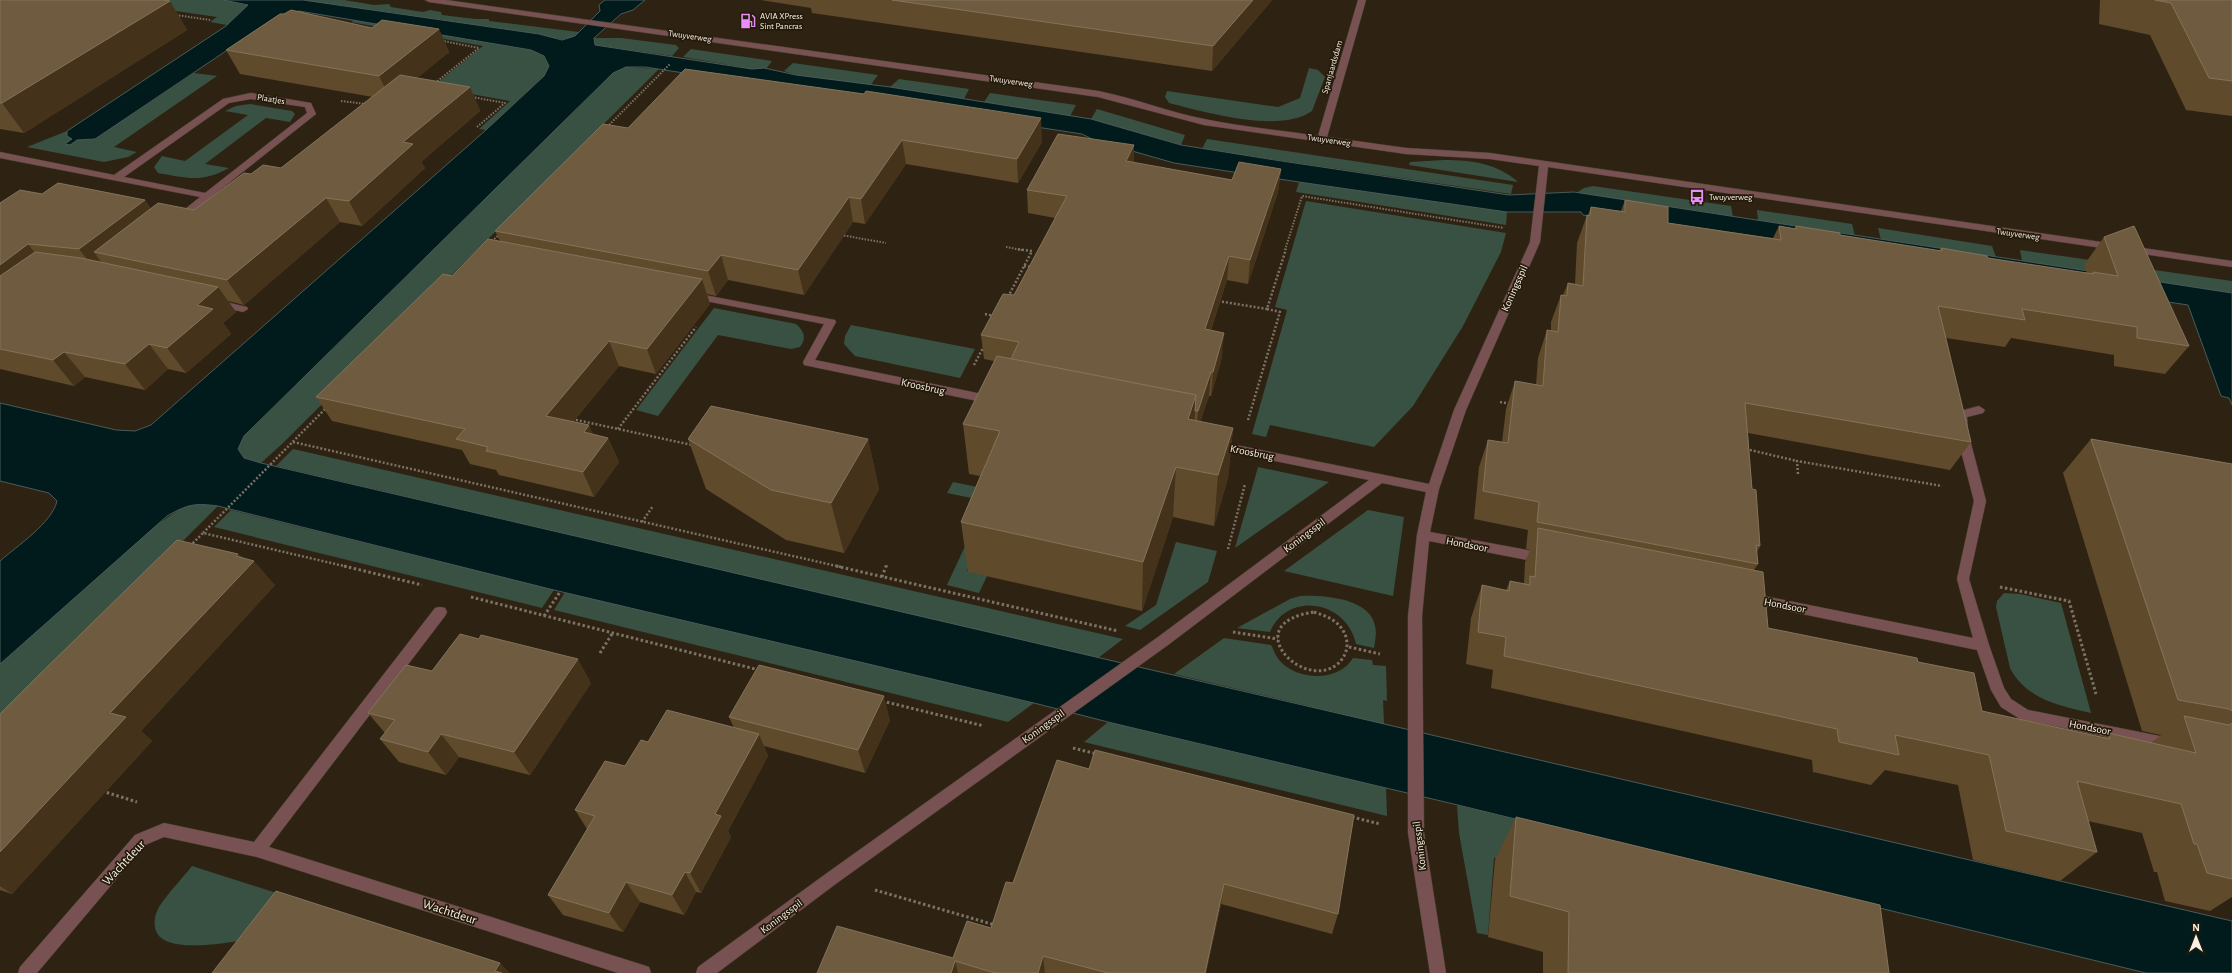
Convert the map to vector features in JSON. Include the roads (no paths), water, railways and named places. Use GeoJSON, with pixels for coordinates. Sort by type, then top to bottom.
{"type":"FeatureCollection","features":[{"type":"Feature","properties":{"kind":"street","name":"Twuyverweg"},"geometry":{"type":"LineString","coordinates":[[429,0],[1098,94],[1119,98],[1147,108],[1204,122],[1406,151],[1476,154],[2232,264]]}},
{"type":"Feature","properties":{"kind":"street","name":"Spanjaardsdam"},"geometry":{"type":"LineString","coordinates":[[1322,139],[1362,0]]}},
{"type":"Feature","properties":{"kind":"street","name":"Plaatjes"},"geometry":{"type":"LineString","coordinates":[[116,178],[226,101],[251,96],[308,105],[312,114],[208,196]]}},
{"type":"Feature","properties":{"kind":"street"},"geometry":{"type":"LineString","coordinates":[[0,155],[208,196]]}},
{"type":"Feature","properties":{"kind":"street","name":"Koningsspil"},"geometry":{"type":"LineString","coordinates":[[1438,973],[1416,828],[1415,616],[1423,535],[1433,488],[1466,396],[1535,242],[1544,164]]}},
{"type":"Feature","properties":{"kind":"street"},"geometry":{"type":"LineString","coordinates":[[170,225],[208,196]]}},
{"type":"Feature","properties":{"kind":"street","name":"Kroosbrug"},"geometry":{"type":"LineString","coordinates":[[686,294],[831,322],[808,362],[1002,402]]}},
{"type":"Feature","properties":{"kind":"street"},"geometry":{"type":"LineString","coordinates":[[205,301],[243,309]]}},
{"type":"Feature","properties":{"kind":"street","name":"Hondsoor"},"geometry":{"type":"LineString","coordinates":[[1979,410],[1961,415],[1962,432],[1980,501],[1963,579],[1982,645],[1998,690],[2006,703],[2025,714],[2183,746]]}},
{"type":"Feature","properties":{"kind":"street","name":"Kroosbrug"},"geometry":{"type":"LineString","coordinates":[[1208,443],[1433,488]]}},
{"type":"Feature","properties":{"kind":"street","name":"Koningsspil"},"geometry":{"type":"LineString","coordinates":[[704,973],[832,878],[1158,644],[1381,478]]}},
{"type":"Feature","properties":{"kind":"street","name":"Hondsoor"},"geometry":{"type":"LineString","coordinates":[[1423,535],[1554,560]]}},
{"type":"Feature","properties":{"kind":"street","name":"Hondsoor"},"geometry":{"type":"LineString","coordinates":[[1739,596],[1982,645]]}},
{"type":"Feature","properties":{"kind":"street"},"geometry":{"type":"LineString","coordinates":[[257,850],[440,612]]}},
{"type":"Feature","properties":{"kind":"street","name":"Wachtdeur"},"geometry":{"type":"LineString","coordinates":[[26,973],[140,840],[164,830],[257,850],[643,973]]}},
{"type":"Feature","properties":{"kind":"water"},"geometry":{"type":"Polygon","coordinates":[[[223,0],[303,0],[539,34],[562,40],[575,36],[600,11],[599,5],[605,0],[645,0],[633,10],[621,14],[594,38],[595,45],[752,69],[764,68],[796,75],[890,87],[1091,119],[1181,145],[1275,160],[1509,195],[1574,192],[2232,293],[2232,405],[2229,398],[2221,396],[2188,305],[1583,215],[1581,212],[1507,212],[1174,163],[1094,140],[1082,134],[645,67],[626,67],[613,73],[244,436],[238,449],[244,458],[261,463],[2232,921],[2232,973],[2146,973],[1034,703],[554,590],[218,506],[192,505],[167,516],[0,664],[0,561],[41,526],[54,509],[57,501],[49,493],[0,481],[0,403],[116,430],[135,431],[151,425],[486,130],[544,76],[549,66],[544,56],[531,50],[299,11],[278,16],[95,139],[77,140],[70,145],[65,144],[72,139],[67,136],[67,131],[226,26],[248,5],[223,0]]]}},
{"type":"Feature","properties":{"kind":"place","name":"AVIA XPress Sint Pancras"},"geometry":{"type":"Point","coordinates":[748,21]}},
{"type":"Feature","properties":{"kind":"place","name":"Twuyverweg"},"geometry":{"type":"Point","coordinates":[1697,197]}}]}
